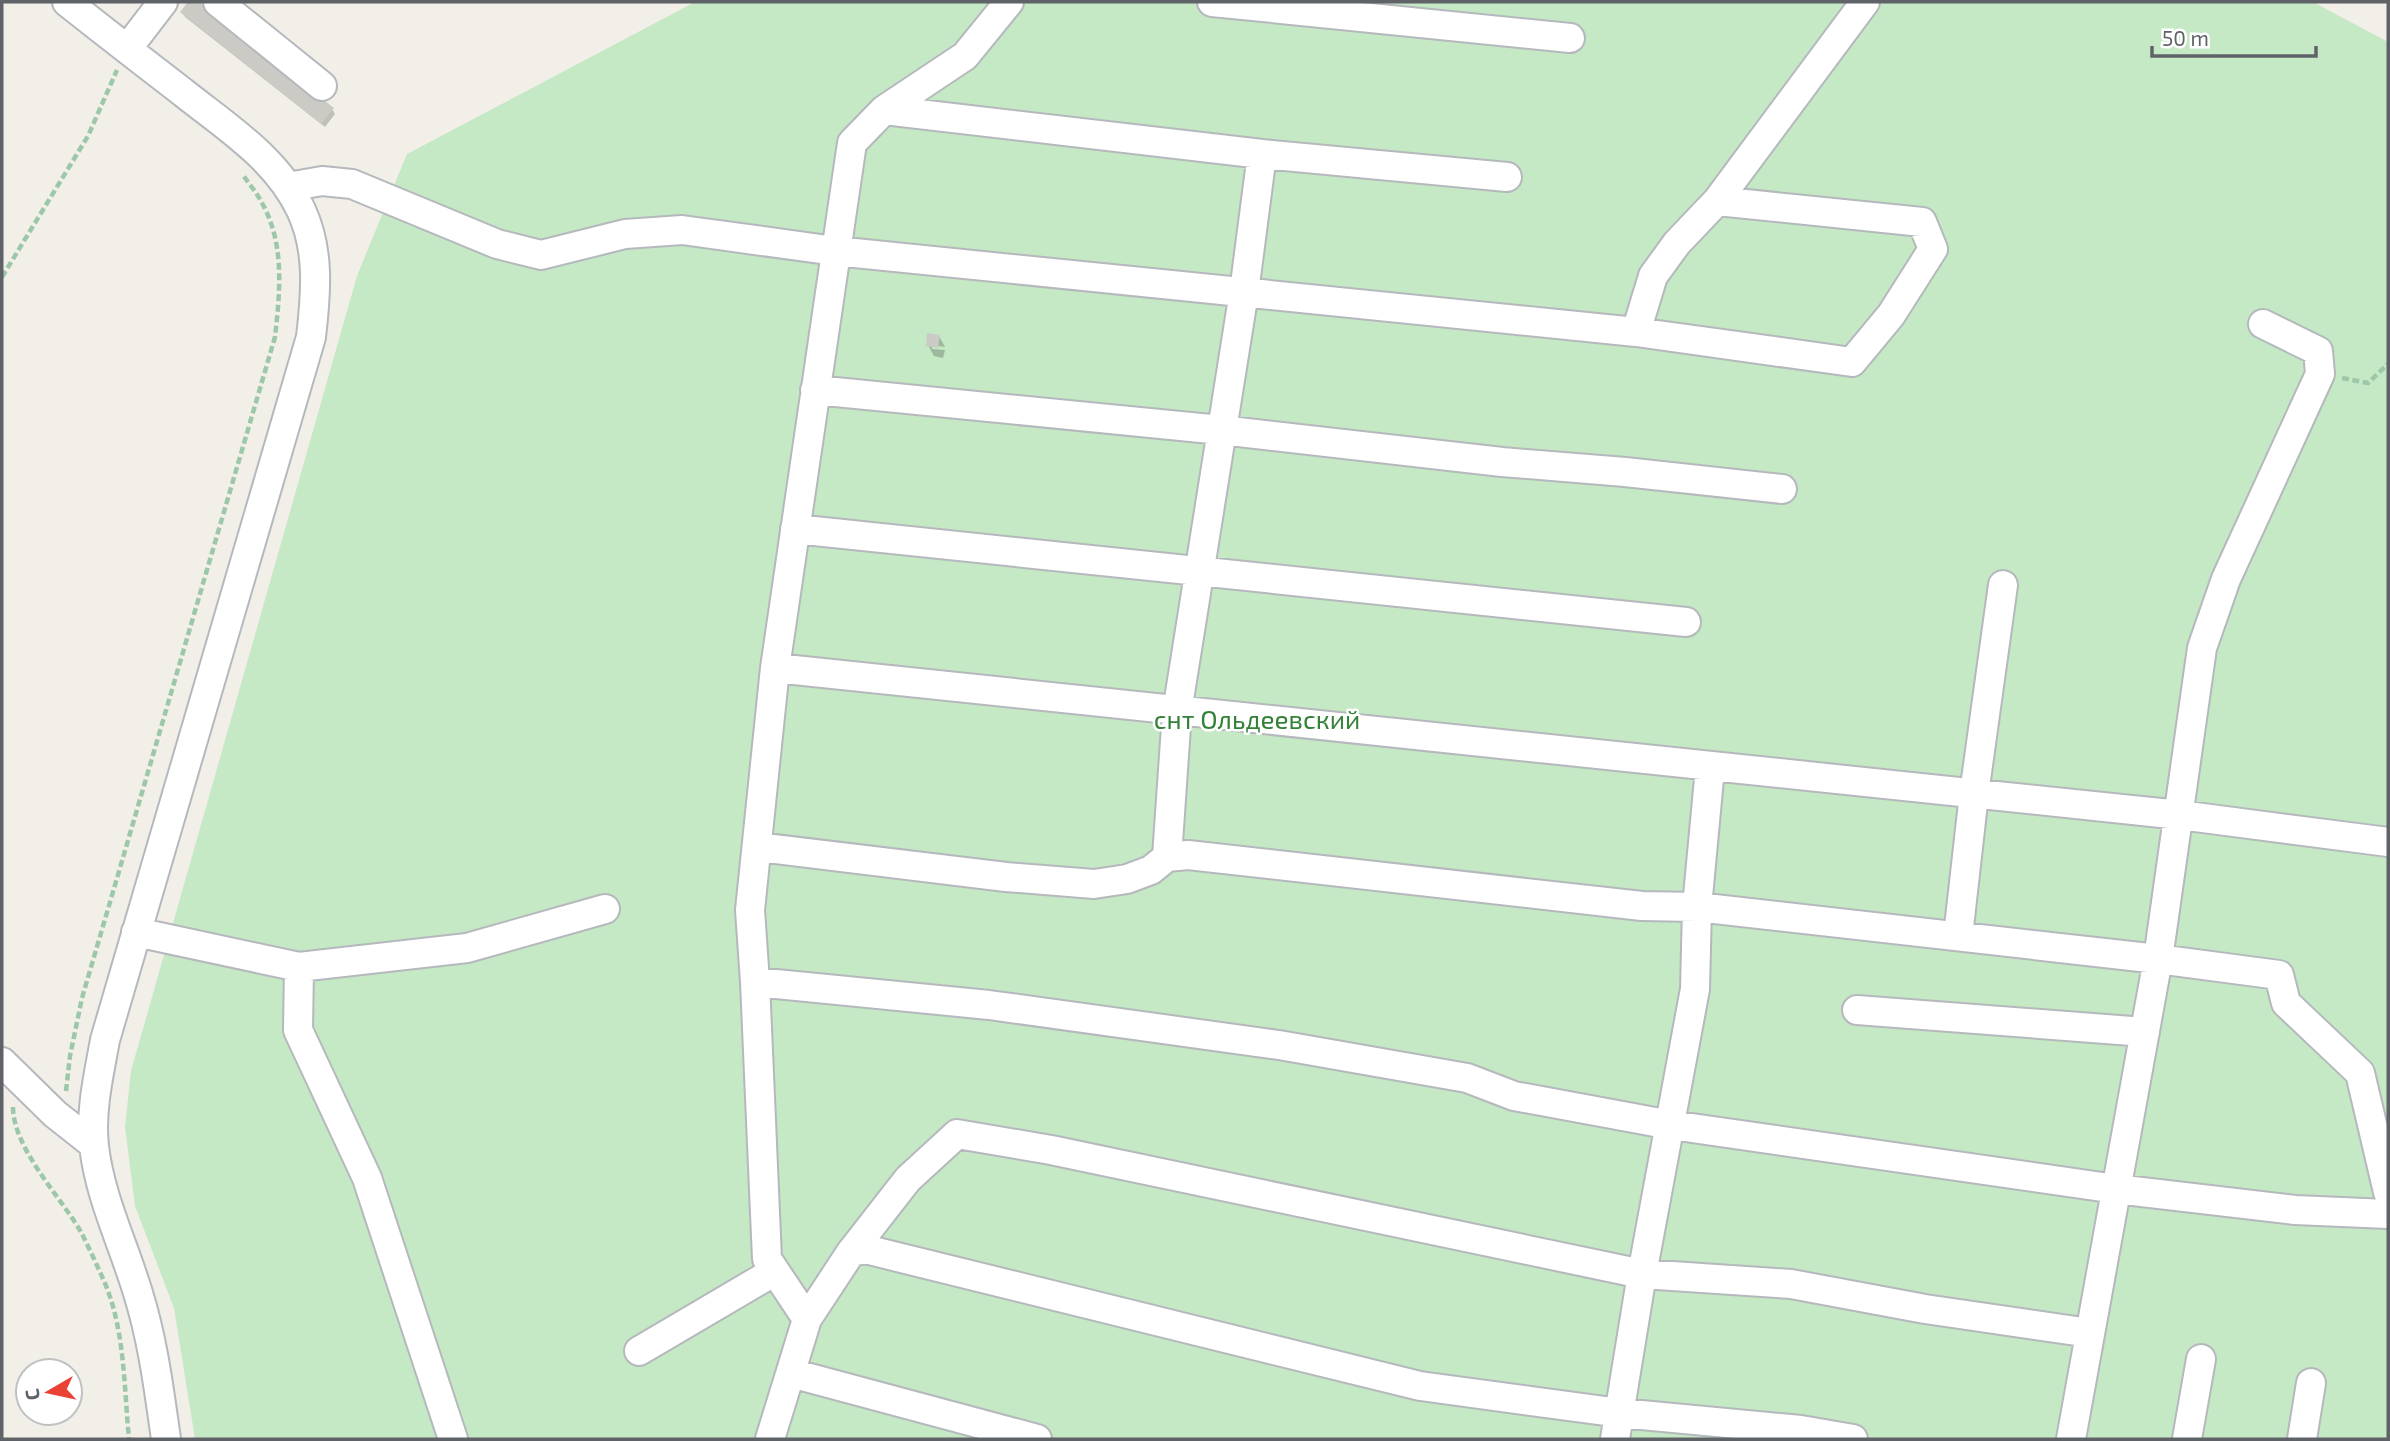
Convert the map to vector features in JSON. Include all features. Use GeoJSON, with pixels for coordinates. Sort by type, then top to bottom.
{"type":"FeatureCollection","features":[{"type":"Feature","properties":{"kind":"street"},"geometry":{"type":"LineString","coordinates":[[67,2],[120,63],[257,151],[288,187],[302,212],[314,252],[317,291],[311,337],[105,1040],[94,1100],[93,1144],[103,1195],[138,1294],[156,1367],[166,1439]]}},
{"type":"Feature","properties":{"kind":"street"},"geometry":{"type":"LineString","coordinates":[[120,63],[163,2]]}},
{"type":"Feature","properties":{"kind":"street"},"geometry":{"type":"LineString","coordinates":[[218,2],[322,86]]}},
{"type":"Feature","properties":{"kind":"street"},"geometry":{"type":"LineString","coordinates":[[807,1319],[767,1259],[750,910],[775,668],[835,251],[852,143],[884,110],[965,56],[1009,2]]}},
{"type":"Feature","properties":{"kind":"street"},"geometry":{"type":"LineString","coordinates":[[1212,2],[1570,38]]}},
{"type":"Feature","properties":{"kind":"street"},"geometry":{"type":"LineString","coordinates":[[1636,332],[1653,276],[1677,243],[1717,201],[1865,2]]}},
{"type":"Feature","properties":{"kind":"street"},"geometry":{"type":"LineString","coordinates":[[884,110],[1262,154],[1507,177]]}},
{"type":"Feature","properties":{"kind":"street"},"geometry":{"type":"LineString","coordinates":[[1167,857],[1177,712],[1244,292],[1262,154]]}},
{"type":"Feature","properties":{"kind":"street"},"geometry":{"type":"LineString","coordinates":[[288,187],[322,181],[352,184],[497,244],[541,255],[625,234],[682,230],[835,251],[1636,332],[1852,362],[1891,315],[1933,249],[1922,222],[1717,201]]}},
{"type":"Feature","properties":{"kind":"street"},"geometry":{"type":"LineString","coordinates":[[2071,1439],[2158,959],[2202,648],[2226,579],[2320,374],[2318,351],[2263,324]]}},
{"type":"Feature","properties":{"kind":"street"},"geometry":{"type":"LineString","coordinates":[[815,390],[1782,489]]}},
{"type":"Feature","properties":{"kind":"street"},"geometry":{"type":"LineString","coordinates":[[795,528],[1686,622]]}},
{"type":"Feature","properties":{"kind":"street"},"geometry":{"type":"LineString","coordinates":[[1958,936],[1974,794],[2003,585]]}},
{"type":"Feature","properties":{"kind":"street"},"geometry":{"type":"LineString","coordinates":[[775,668],[1710,768],[2180,815],[2388,842]]}},
{"type":"Feature","properties":{"kind":"street"},"geometry":{"type":"LineString","coordinates":[[1618,1426],[1642,1274],[1696,989],[1697,907],[1710,768]]}},
{"type":"Feature","properties":{"kind":"street"},"geometry":{"type":"LineString","coordinates":[[758,846],[1006,877],[1094,884],[1127,879],[1151,870],[1167,857],[1200,856],[1642,906],[1697,907],[2279,975],[2286,1003],[2360,1073],[2388,1192]]}},
{"type":"Feature","properties":{"kind":"street"},"geometry":{"type":"LineString","coordinates":[[136,932],[299,967],[467,948],[605,909]]}},
{"type":"Feature","properties":{"kind":"street"},"geometry":{"type":"LineString","coordinates":[[299,967],[298,1030],[367,1178],[453,1439]]}},
{"type":"Feature","properties":{"kind":"street"},"geometry":{"type":"LineString","coordinates":[[755,982],[989,1006],[1279,1045],[1467,1078],[1514,1096],[1671,1125],[2116,1189],[2295,1210],[2388,1214]]}},
{"type":"Feature","properties":{"kind":"street"},"geometry":{"type":"LineString","coordinates":[[1857,1010],[2145,1032]]}},
{"type":"Feature","properties":{"kind":"street"},"geometry":{"type":"LineString","coordinates":[[11,1070],[63,1120],[93,1144]]}},
{"type":"Feature","properties":{"kind":"street"},"geometry":{"type":"LineString","coordinates":[[770,1439],[807,1319],[852,1252],[908,1180],[957,1134],[1051,1150],[1642,1274],[1791,1284],[1926,1309],[2090,1333]]}},
{"type":"Feature","properties":{"kind":"street"},"geometry":{"type":"LineString","coordinates":[[852,1252],[865,1249],[1420,1386],[1618,1426],[1801,1430],[1853,1439]]}},
{"type":"Feature","properties":{"kind":"street"},"geometry":{"type":"LineString","coordinates":[[639,1351],[775,1271]]}},
{"type":"Feature","properties":{"kind":"street"},"geometry":{"type":"LineString","coordinates":[[2188,1439],[2201,1359]]}},
{"type":"Feature","properties":{"kind":"street"},"geometry":{"type":"LineString","coordinates":[[790,1373],[1037,1439]]}},
{"type":"Feature","properties":{"kind":"street"},"geometry":{"type":"LineString","coordinates":[[2302,1439],[2311,1383]]}},
{"type":"Feature","properties":{"kind":"path"},"geometry":{"type":"LineString","coordinates":[[2,276],[88,136],[120,63]]}},
{"type":"Feature","properties":{"kind":"path"},"geometry":{"type":"LineString","coordinates":[[63,1120],[70,1056],[82,998],[275,337],[281,290],[277,244],[263,204],[237,167]]}},
{"type":"Feature","properties":{"kind":"path"},"geometry":{"type":"LineString","coordinates":[[2320,374],[2368,383],[2388,364]]}},
{"type":"Feature","properties":{"kind":"path"},"geometry":{"type":"LineString","coordinates":[[11,1070],[13,1123],[20,1140],[81,1233],[105,1284],[120,1339],[129,1439]]}},
{"type":"Feature","properties":{"kind":"green space","name":"снт Ольдеевский"},"geometry":{"type":"Polygon","coordinates":[[[695,2],[2313,2],[2388,42],[2388,1439],[195,1439],[174,1308],[135,1206],[125,1127],[131,1071],[357,276],[407,154],[695,2]]]}},
{"type":"Feature","properties":{"kind":"building"},"geometry":{"type":"Polygon","coordinates":[[[188,2],[199,2],[334,108],[321,124],[180,12],[188,2]]]}},
{"type":"Feature","properties":{"kind":"building"},"geometry":{"type":"Polygon","coordinates":[[[927,333],[940,335],[938,348],[926,346],[927,333]]]}}]}
